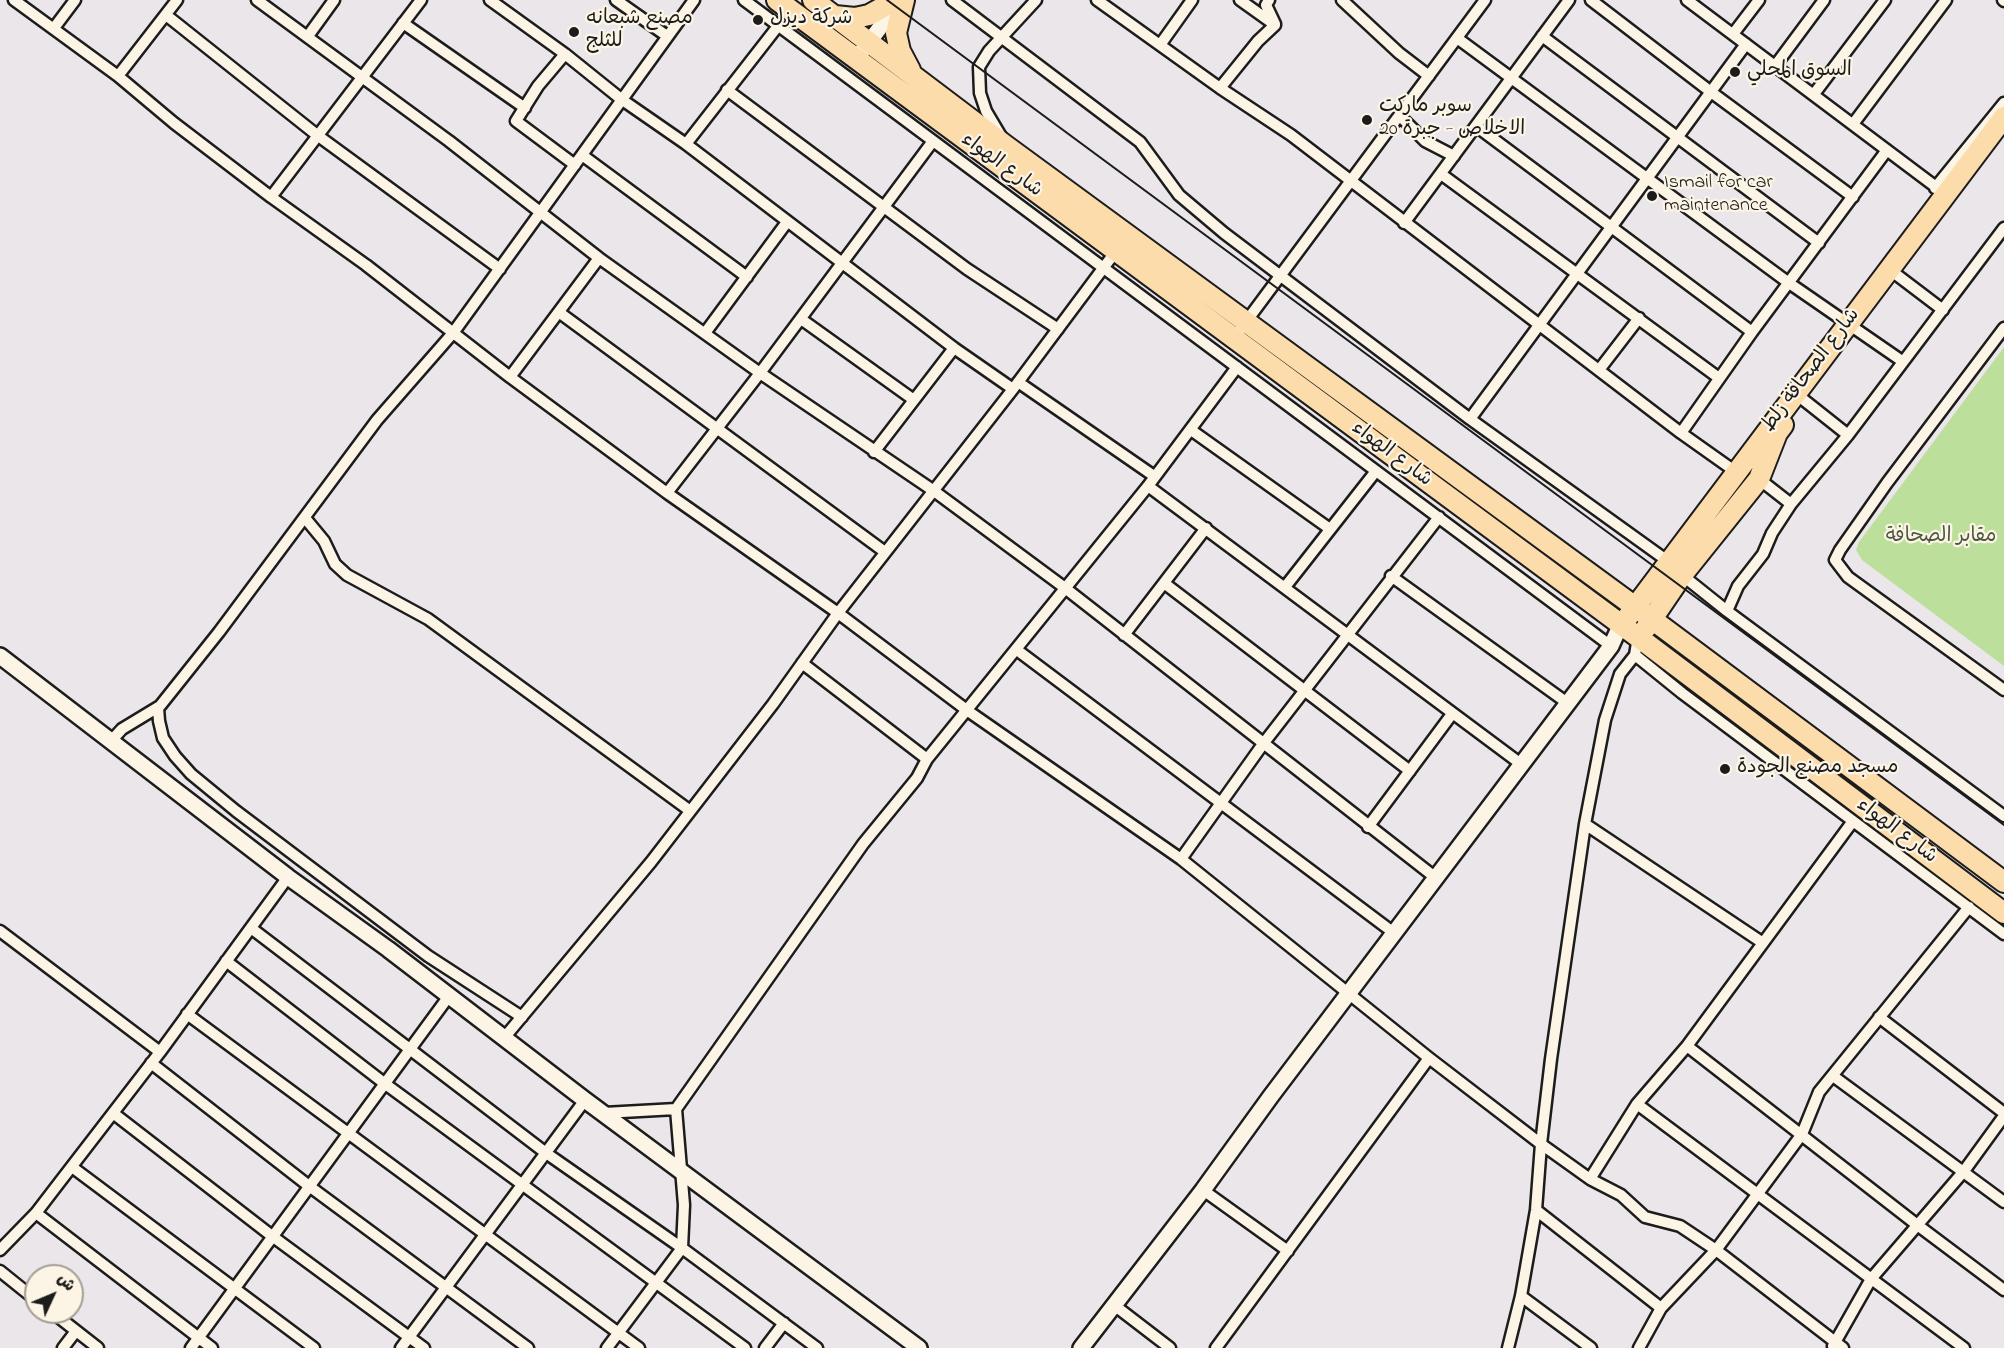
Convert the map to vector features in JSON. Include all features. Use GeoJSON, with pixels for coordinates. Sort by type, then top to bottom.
{"type":"FeatureCollection","features":[{"type":"Feature","properties":{"kind":"highway","name":"شارع الهواء"},"geometry":{"type":"LineString","coordinates":[[777,0],[1620,626],[1636,646],[1891,838],[2004,912]]}},
{"type":"Feature","properties":{"kind":"highway","name":"شارع الهواء"},"geometry":{"type":"LineString","coordinates":[[813,0],[1006,146],[1653,620],[2004,882]]}},
{"type":"Feature","properties":{"kind":"highway"},"geometry":{"type":"LineString","coordinates":[[835,16],[855,18],[869,15],[900,0]]}},
{"type":"Feature","properties":{"kind":"highway"},"geometry":{"type":"LineString","coordinates":[[900,0],[896,33],[900,51],[911,73]]}},
{"type":"Feature","properties":{"kind":"highway","name":"شارع الصحافة زلط"},"geometry":{"type":"LineString","coordinates":[[1636,646],[1653,620],[1676,568],[1736,472],[1799,396],[1892,271],[1944,194],[2004,117]]}},
{"type":"Feature","properties":{"kind":"highway","name":"شارع الصحافة زلط"},"geometry":{"type":"LineString","coordinates":[[1944,194],[2004,130]]}},
{"type":"Feature","properties":{"kind":"highway","name":"شارع الصحافة زلط"},"geometry":{"type":"LineString","coordinates":[[1620,626],[1759,479],[1778,433],[1799,396]]}},
{"type":"Feature","properties":{"kind":"street"},"geometry":{"type":"LineString","coordinates":[[14,0],[118,76],[174,123],[271,197],[366,265],[510,377],[667,493],[838,613],[968,711],[1181,859],[1429,1058],[1541,1143],[1590,1179],[1621,1195],[1646,1217],[1680,1226],[1716,1250],[1836,1346],[1871,1279],[1964,1171],[2004,1114],[1879,1017]]}},
{"type":"Feature","properties":{"kind":"street"},"geometry":{"type":"LineString","coordinates":[[54,28],[75,0]]}},
{"type":"Feature","properties":{"kind":"street"},"geometry":{"type":"LineString","coordinates":[[118,76],[177,0]]}},
{"type":"Feature","properties":{"kind":"street"},"geometry":{"type":"LineString","coordinates":[[257,0],[362,75],[599,258],[760,373],[934,491],[1065,588],[1436,878]]}},
{"type":"Feature","properties":{"kind":"street"},"geometry":{"type":"LineString","coordinates":[[308,36],[334,0]]}},
{"type":"Feature","properties":{"kind":"street"},"geometry":{"type":"LineString","coordinates":[[271,197],[421,0]]}},
{"type":"Feature","properties":{"kind":"street"},"geometry":{"type":"LineString","coordinates":[[490,0],[565,54],[621,99],[686,144],[954,348],[1016,385],[1151,481],[1206,528],[1521,764]]}},
{"type":"Feature","properties":{"kind":"street"},"geometry":{"type":"LineString","coordinates":[[616,0],[667,36]]}},
{"type":"Feature","properties":{"kind":"street"},"geometry":{"type":"LineString","coordinates":[[111,741],[122,729],[158,708],[305,518],[377,420],[453,333],[694,0]]}},
{"type":"Feature","properties":{"kind":"street"},"geometry":{"type":"LineString","coordinates":[[744,0],[1611,646]]}},
{"type":"Feature","properties":{"kind":"street"},"geometry":{"type":"LineString","coordinates":[[856,59],[900,0]]}},
{"type":"Feature","properties":{"kind":"street"},"geometry":{"type":"LineString","coordinates":[[952,0],[1140,142],[1179,195],[1224,233],[1470,419],[1676,568],[1727,611],[2004,816]]}},
{"type":"Feature","properties":{"kind":"street"},"geometry":{"type":"LineString","coordinates":[[1006,146],[986,111],[980,93],[979,67],[989,51],[1036,0]]}},
{"type":"Feature","properties":{"kind":"street"},"geometry":{"type":"LineString","coordinates":[[1097,0],[1220,88],[1291,135],[1681,433],[1736,472]]}},
{"type":"Feature","properties":{"kind":"street"},"geometry":{"type":"LineString","coordinates":[[1160,45],[1192,0]]}},
{"type":"Feature","properties":{"kind":"street"},"geometry":{"type":"LineString","coordinates":[[1240,0],[1275,25]]}},
{"type":"Feature","properties":{"kind":"street"},"geometry":{"type":"LineString","coordinates":[[1269,0],[1266,5],[1275,25]]}},
{"type":"Feature","properties":{"kind":"street"},"geometry":{"type":"LineString","coordinates":[[1342,0],[1384,40],[1429,76]]}},
{"type":"Feature","properties":{"kind":"street"},"geometry":{"type":"LineString","coordinates":[[1234,338],[1245,320],[1400,116],[1484,0]]}},
{"type":"Feature","properties":{"kind":"street"},"geometry":{"type":"LineString","coordinates":[[1404,223],[1569,0]]}},
{"type":"Feature","properties":{"kind":"street"},"geometry":{"type":"LineString","coordinates":[[1591,0],[1853,197]]}},
{"type":"Feature","properties":{"kind":"street"},"geometry":{"type":"LineString","coordinates":[[1733,34],[1759,0]]}},
{"type":"Feature","properties":{"kind":"street"},"geometry":{"type":"LineString","coordinates":[[1775,66],[1824,0]]}},
{"type":"Feature","properties":{"kind":"street"},"geometry":{"type":"LineString","coordinates":[[1814,94],[1885,0]]}},
{"type":"Feature","properties":{"kind":"street"},"geometry":{"type":"LineString","coordinates":[[1853,124],[1946,0]]}},
{"type":"Feature","properties":{"kind":"street"},"geometry":{"type":"LineString","coordinates":[[1691,1],[1944,194],[2004,103]]}},
{"type":"Feature","properties":{"kind":"street"},"geometry":{"type":"LineString","coordinates":[[166,15],[317,135],[500,269]]}},
{"type":"Feature","properties":{"kind":"street"},"geometry":{"type":"LineString","coordinates":[[403,23],[525,108]]}},
{"type":"Feature","properties":{"kind":"street"},"geometry":{"type":"LineString","coordinates":[[1220,88],[1258,41],[1275,25]]}},
{"type":"Feature","properties":{"kind":"street"},"geometry":{"type":"LineString","coordinates":[[686,144],[778,26]]}},
{"type":"Feature","properties":{"kind":"street"},"geometry":{"type":"LineString","coordinates":[[1542,36],[1819,243]]}},
{"type":"Feature","properties":{"kind":"street"},"geometry":{"type":"LineString","coordinates":[[1457,38],[1789,283],[1902,361]]}},
{"type":"Feature","properties":{"kind":"street"},"geometry":{"type":"LineString","coordinates":[[1470,419],[1649,179],[1746,44]]}},
{"type":"Feature","properties":{"kind":"street"},"geometry":{"type":"LineString","coordinates":[[565,54],[538,86],[516,121],[575,165]]}},
{"type":"Feature","properties":{"kind":"street"},"geometry":{"type":"LineString","coordinates":[[728,90],[967,269],[1058,329]]}},
{"type":"Feature","properties":{"kind":"street"},"geometry":{"type":"LineString","coordinates":[[1400,116],[1425,141],[1454,156]]}},
{"type":"Feature","properties":{"kind":"street"},"geometry":{"type":"LineString","coordinates":[[1476,126],[1752,332]]}},
{"type":"Feature","properties":{"kind":"street"},"geometry":{"type":"LineString","coordinates":[[667,493],[718,429],[933,141]]}},
{"type":"Feature","properties":{"kind":"street"},"geometry":{"type":"LineString","coordinates":[[1681,433],[1752,332],[1887,150]]}},
{"type":"Feature","properties":{"kind":"street"},"geometry":{"type":"LineString","coordinates":[[582,155],[747,277]]}},
{"type":"Feature","properties":{"kind":"street"},"geometry":{"type":"LineString","coordinates":[[1441,174],[1719,378]]}},
{"type":"Feature","properties":{"kind":"street"},"geometry":{"type":"LineString","coordinates":[[705,333],[787,222]]}},
{"type":"Feature","properties":{"kind":"street"},"geometry":{"type":"LineString","coordinates":[[1727,611],[1738,586],[1763,554],[1772,533],[1791,504],[1848,435],[2004,228]]}},
{"type":"Feature","properties":{"kind":"street"},"geometry":{"type":"LineString","coordinates":[[504,1038],[651,862],[773,704],[838,613],[1016,385],[1116,251]]}},
{"type":"Feature","properties":{"kind":"street"},"geometry":{"type":"LineString","coordinates":[[510,377],[599,258]]}},
{"type":"Feature","properties":{"kind":"street"},"geometry":{"type":"LineString","coordinates":[[1892,271],[1943,310]]}},
{"type":"Feature","properties":{"kind":"street"},"geometry":{"type":"LineString","coordinates":[[560,313],[885,552]]}},
{"type":"Feature","properties":{"kind":"street"},"geometry":{"type":"LineString","coordinates":[[1599,370],[1639,318]]}},
{"type":"Feature","properties":{"kind":"street"},"geometry":{"type":"LineString","coordinates":[[801,319],[914,400]]}},
{"type":"Feature","properties":{"kind":"street"},"geometry":{"type":"LineString","coordinates":[[2004,328],[1881,493],[1835,560],[1848,577],[2004,690]]}},
{"type":"Feature","properties":{"kind":"street"},"geometry":{"type":"LineString","coordinates":[[874,452],[954,348]]}},
{"type":"Feature","properties":{"kind":"street"},"geometry":{"type":"LineString","coordinates":[[607,1348],[682,1248],[684,1205],[676,1109],[863,844],[917,778],[927,759],[968,711],[1151,481],[1237,367]]}},
{"type":"Feature","properties":{"kind":"street"},"geometry":{"type":"LineString","coordinates":[[1799,396],[1848,435]]}},
{"type":"Feature","properties":{"kind":"street"},"geometry":{"type":"LineString","coordinates":[[1191,430],[1330,529]]}},
{"type":"Feature","properties":{"kind":"street"},"geometry":{"type":"LineString","coordinates":[[1285,587],[1376,471]]}},
{"type":"Feature","properties":{"kind":"street"},"geometry":{"type":"LineString","coordinates":[[1759,479],[1791,504]]}},
{"type":"Feature","properties":{"kind":"street"},"geometry":{"type":"LineString","coordinates":[[1181,859],[1263,744],[1439,517]]}},
{"type":"Feature","properties":{"kind":"street"},"geometry":{"type":"LineString","coordinates":[[305,518],[324,541],[335,564],[347,575],[428,619],[689,810]]}},
{"type":"Feature","properties":{"kind":"street"},"geometry":{"type":"LineString","coordinates":[[1124,634],[1206,528]]}},
{"type":"Feature","properties":{"kind":"street"},"geometry":{"type":"LineString","coordinates":[[1392,576],[1566,702]]}},
{"type":"Feature","properties":{"kind":"street"},"geometry":{"type":"LineString","coordinates":[[1164,583],[1410,771]]}},
{"type":"Feature","properties":{"kind":"street"},"geometry":{"type":"LineString","coordinates":[[1081,1348],[1203,1190],[1223,1160],[1566,702],[1611,646],[1620,626]]}},
{"type":"Feature","properties":{"kind":"street"},"geometry":{"type":"LineString","coordinates":[[1508,1348],[1521,1296],[1536,1210],[1551,1059],[1585,824],[1605,720],[1620,674],[1636,646],[1682,693],[1853,821],[1891,838],[1969,907],[2004,934]]}},
{"type":"Feature","properties":{"kind":"street"},"geometry":{"type":"LineString","coordinates":[[1017,650],[1394,933]]}},
{"type":"Feature","properties":{"kind":"street"},"geometry":{"type":"LineString","coordinates":[[0,656],[288,877],[919,1348]]}},
{"type":"Feature","properties":{"kind":"street"},"geometry":{"type":"LineString","coordinates":[[802,663],[927,759]]}},
{"type":"Feature","properties":{"kind":"street"},"geometry":{"type":"LineString","coordinates":[[158,708],[164,738],[175,756],[191,774],[236,811],[428,956],[522,1017]]}},
{"type":"Feature","properties":{"kind":"street"},"geometry":{"type":"LineString","coordinates":[[1368,827],[1452,714]]}},
{"type":"Feature","properties":{"kind":"street"},"geometry":{"type":"LineString","coordinates":[[1590,1179],[1637,1104],[1687,1046],[1853,821]]}},
{"type":"Feature","properties":{"kind":"street"},"geometry":{"type":"LineString","coordinates":[[1585,824],[1763,943]]}},
{"type":"Feature","properties":{"kind":"street"},"geometry":{"type":"LineString","coordinates":[[0,1250],[36,1213],[72,1167],[152,1063],[288,877]]}},
{"type":"Feature","properties":{"kind":"street"},"geometry":{"type":"LineString","coordinates":[[1639,1348],[1662,1308],[1716,1250],[1802,1134],[1819,1092],[1969,907]]}},
{"type":"Feature","properties":{"kind":"street"},"geometry":{"type":"LineString","coordinates":[[251,928],[546,1153],[682,1248],[816,1348]]}},
{"type":"Feature","properties":{"kind":"street"},"geometry":{"type":"LineString","coordinates":[[0,931],[160,1052]]}},
{"type":"Feature","properties":{"kind":"street"},"geometry":{"type":"LineString","coordinates":[[226,961],[384,1083],[745,1348]]}},
{"type":"Feature","properties":{"kind":"street"},"geometry":{"type":"LineString","coordinates":[[191,1348],[448,996]]}},
{"type":"Feature","properties":{"kind":"street"},"geometry":{"type":"LineString","coordinates":[[188,1014],[639,1348]]}},
{"type":"Feature","properties":{"kind":"street"},"geometry":{"type":"LineString","coordinates":[[1687,1046],[2004,1290]]}},
{"type":"Feature","properties":{"kind":"street"},"geometry":{"type":"LineString","coordinates":[[1216,1348],[1429,1058]]}},
{"type":"Feature","properties":{"kind":"street"},"geometry":{"type":"LineString","coordinates":[[152,1063],[309,1186],[528,1348]]}},
{"type":"Feature","properties":{"kind":"street"},"geometry":{"type":"LineString","coordinates":[[1833,1076],[2004,1202]]}},
{"type":"Feature","properties":{"kind":"street"},"geometry":{"type":"LineString","coordinates":[[400,1348],[585,1100]]}},
{"type":"Feature","properties":{"kind":"street"},"geometry":{"type":"LineString","coordinates":[[1637,1104],[1964,1348]]}},
{"type":"Feature","properties":{"kind":"street"},"geometry":{"type":"LineString","coordinates":[[604,1113],[676,1109]]}},
{"type":"Feature","properties":{"kind":"street"},"geometry":{"type":"LineString","coordinates":[[113,1113],[272,1236],[424,1348]]}},
{"type":"Feature","properties":{"kind":"street"},"geometry":{"type":"LineString","coordinates":[[72,1167],[235,1289],[301,1345],[314,1348]]}},
{"type":"Feature","properties":{"kind":"street"},"geometry":{"type":"LineString","coordinates":[[1203,1190],[1288,1251]]}},
{"type":"Feature","properties":{"kind":"street"},"geometry":{"type":"LineString","coordinates":[[1536,1210],[1662,1308]]}},
{"type":"Feature","properties":{"kind":"street"},"geometry":{"type":"LineString","coordinates":[[36,1213],[212,1348]]}},
{"type":"Feature","properties":{"kind":"street"},"geometry":{"type":"LineString","coordinates":[[0,1271],[24,1290]]}},
{"type":"Feature","properties":{"kind":"street"},"geometry":{"type":"LineString","coordinates":[[1521,1296],[1591,1348]]}},
{"type":"Feature","properties":{"kind":"street"},"geometry":{"type":"LineString","coordinates":[[1114,1305],[1170,1348]]}},
{"type":"Feature","properties":{"kind":"street"},"geometry":{"type":"LineString","coordinates":[[765,1348],[784,1323]]}},
{"type":"Feature","properties":{"kind":"street"},"geometry":{"type":"LineString","coordinates":[[67,1324],[98,1348]]}},
{"type":"Feature","properties":{"kind":"street"},"geometry":{"type":"LineString","coordinates":[[63,1348],[76,1331]]}},
{"type":"Feature","properties":{"kind":"green space","name":"مقابر الصحافة"},"geometry":{"type":"Polygon","coordinates":[[[2004,347],[2004,666],[1862,560],[1856,550],[1859,542],[2004,347]]]}},
{"type":"Feature","properties":{"kind":"railway"},"geometry":{"type":"LineString","coordinates":[[887,0],[2004,825]]}},
{"type":"Feature","properties":{"kind":"place","name":"شركة ديزل"},"geometry":{"type":"Point","coordinates":[758,20]}},
{"type":"Feature","properties":{"kind":"place","name":"مصنع شبعانه للثلج"},"geometry":{"type":"Point","coordinates":[574,32]}},
{"type":"Feature","properties":{"kind":"place","name":"السوق المحلي"},"geometry":{"type":"Point","coordinates":[1735,72]}},
{"type":"Feature","properties":{"kind":"place","name":"سوبر ماركت الاخلاص - جبرة 20"},"geometry":{"type":"Point","coordinates":[1367,120]}},
{"type":"Feature","properties":{"kind":"place","name":"Ismail for car maintenance"},"geometry":{"type":"Point","coordinates":[1652,196]}},
{"type":"Feature","properties":{"kind":"place","name":"مسجد مصنع الجودة"},"geometry":{"type":"Point","coordinates":[1725,769]}}]}
